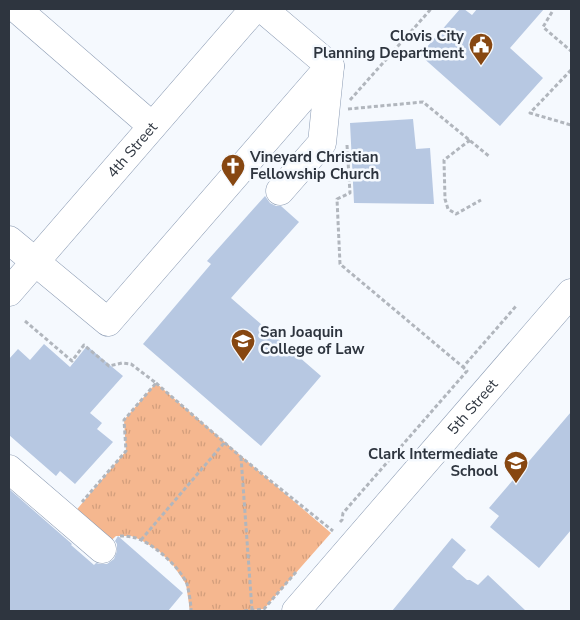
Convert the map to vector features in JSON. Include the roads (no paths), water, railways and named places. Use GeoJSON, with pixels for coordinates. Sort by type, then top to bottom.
{"type":"FeatureCollection","features":[{"type":"Feature","properties":{"kind":"main road"},"geometry":{"type":"LineString","coordinates":[[17,9],[152,126]]}},
{"type":"Feature","properties":{"kind":"main road","name":"4th Street"},"geometry":{"type":"LineString","coordinates":[[9,292],[254,9]]}},
{"type":"Feature","properties":{"kind":"main road"},"geometry":{"type":"LineString","coordinates":[[263,9],[330,66]]}},
{"type":"Feature","properties":{"kind":"main road"},"geometry":{"type":"LineString","coordinates":[[280,191],[322,143],[330,66]]}},
{"type":"Feature","properties":{"kind":"main road"},"geometry":{"type":"LineString","coordinates":[[9,240],[108,322],[330,66]]}},
{"type":"Feature","properties":{"kind":"main road","name":"5th Street"},"geometry":{"type":"LineString","coordinates":[[296,611],[571,293]]}},
{"type":"Feature","properties":{"kind":"main road"},"geometry":{"type":"LineString","coordinates":[[9,469],[102,549]]}},
{"type":"Feature","properties":{"kind":"place","name":"Clovis City Planning Department"},"geometry":{"type":"Point","coordinates":[481,66]}},
{"type":"Feature","properties":{"kind":"place","name":"Vineyard Christian Fellowship Church"},"geometry":{"type":"Point","coordinates":[233,187]}},
{"type":"Feature","properties":{"kind":"place","name":"San Joaquin College of Law"},"geometry":{"type":"Point","coordinates":[243,362]}},
{"type":"Feature","properties":{"kind":"place","name":"Clark Intermediate School"},"geometry":{"type":"Point","coordinates":[516,484]}}]}
